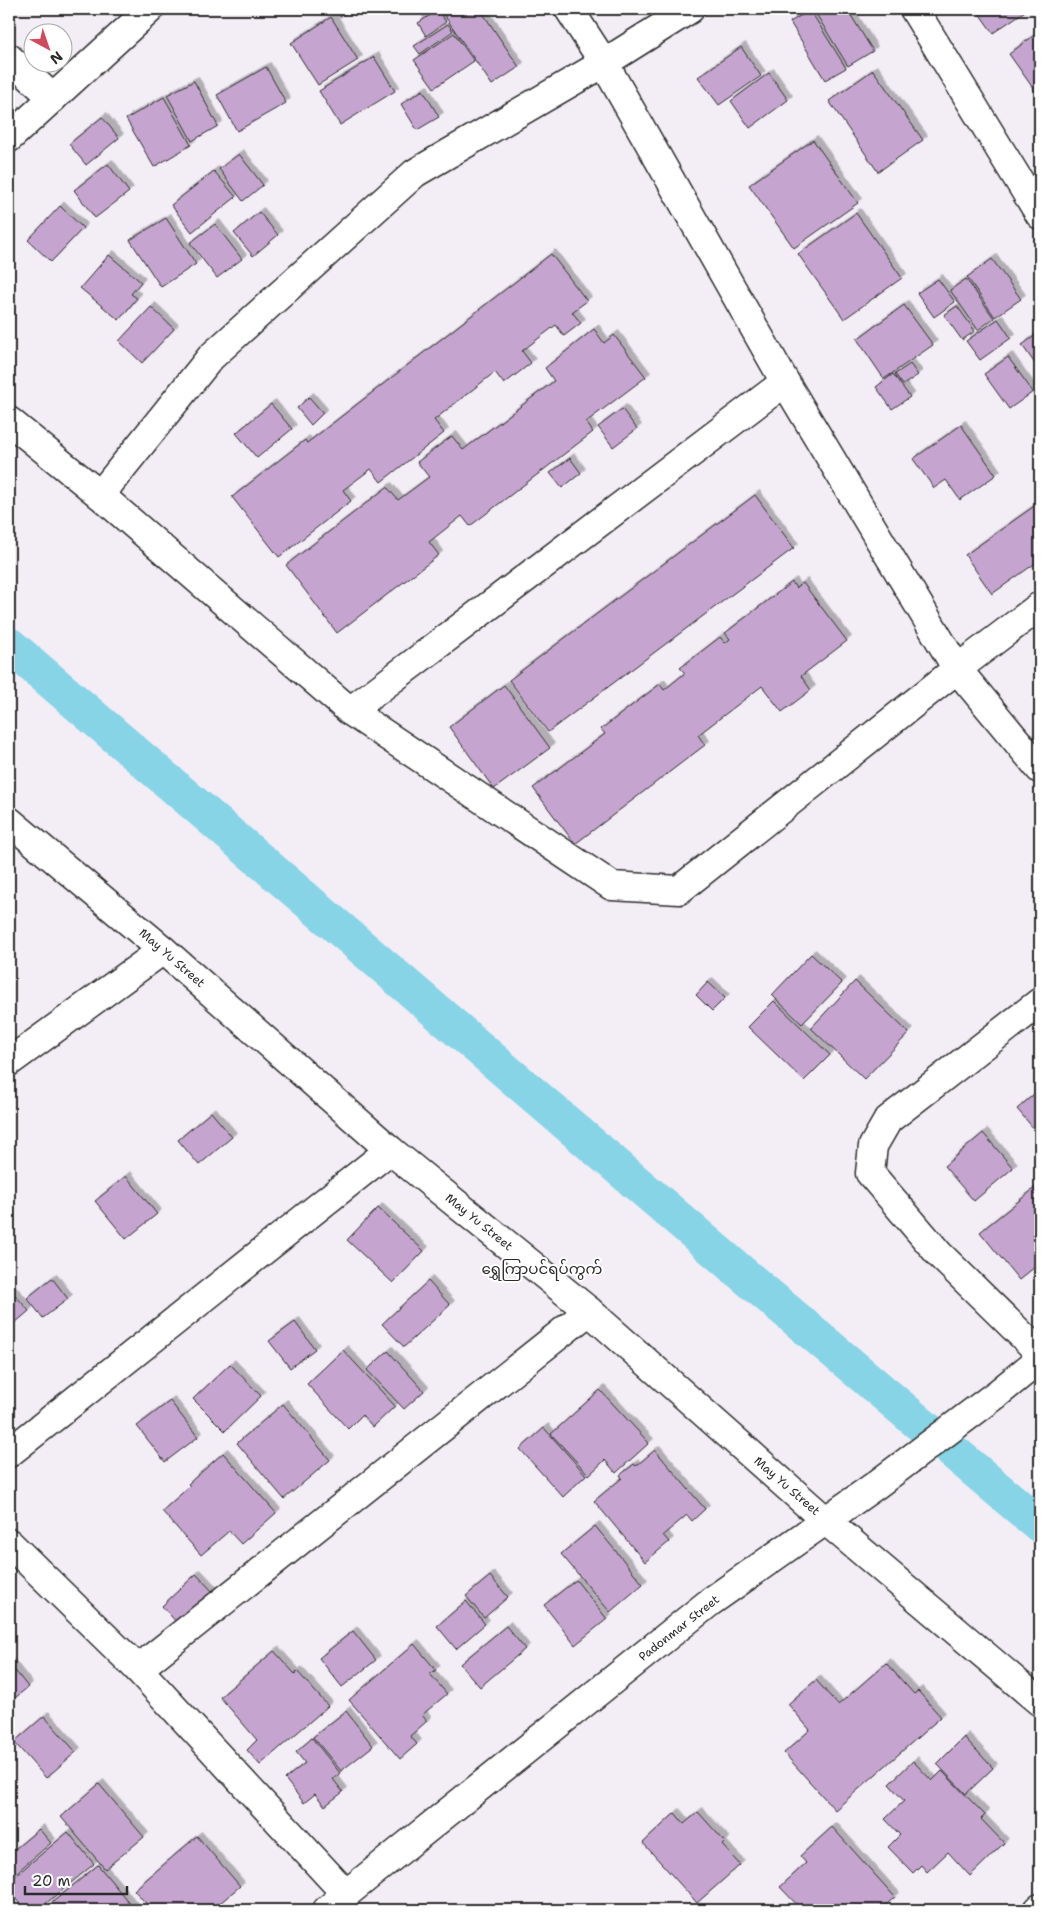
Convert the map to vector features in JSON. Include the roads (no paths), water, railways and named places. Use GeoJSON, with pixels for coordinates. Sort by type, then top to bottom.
{"type":"FeatureCollection","features":[{"type":"Feature","properties":{"kind":"street"},"geometry":{"type":"LineString","coordinates":[[9,138],[150,9]]}},
{"type":"Feature","properties":{"kind":"street"},"geometry":{"type":"LineString","coordinates":[[569,9],[604,64],[785,382],[957,669],[1040,769]]}},
{"type":"Feature","properties":{"kind":"street"},"geometry":{"type":"LineString","coordinates":[[100,496],[211,357],[415,173],[604,64],[690,9]]}},
{"type":"Feature","properties":{"kind":"street"},"geometry":{"type":"LineString","coordinates":[[914,9],[1036,197]]}},
{"type":"Feature","properties":{"kind":"street"},"geometry":{"type":"LineString","coordinates":[[9,58],[53,98]]}},
{"type":"Feature","properties":{"kind":"street"},"geometry":{"type":"LineString","coordinates":[[350,711],[785,382]]}},
{"type":"Feature","properties":{"kind":"street"},"geometry":{"type":"LineString","coordinates":[[9,421],[100,496],[350,711],[612,886],[679,890],[957,669],[1040,606]]}},
{"type":"Feature","properties":{"kind":"street","name":"May Yu Street"},"geometry":{"type":"LineString","coordinates":[[9,820],[163,950],[390,1150],[589,1311],[825,1520],[1040,1702]]}},
{"type":"Feature","properties":{"kind":"street"},"geometry":{"type":"LineString","coordinates":[[9,1062],[163,950]]}},
{"type":"Feature","properties":{"kind":"street"},"geometry":{"type":"LineString","coordinates":[[1040,1002],[888,1120],[873,1146],[870,1173],[939,1254],[1040,1353]]}},
{"type":"Feature","properties":{"kind":"street"},"geometry":{"type":"LineString","coordinates":[[9,1453],[390,1150]]}},
{"type":"Feature","properties":{"kind":"street"},"geometry":{"type":"LineString","coordinates":[[138,1669],[589,1311]]}},
{"type":"Feature","properties":{"kind":"street","name":"Padonmar Street"},"geometry":{"type":"LineString","coordinates":[[336,1902],[710,1602],[876,1485],[997,1394],[1040,1359]]}},
{"type":"Feature","properties":{"kind":"street"},"geometry":{"type":"LineString","coordinates":[[9,1543],[138,1669],[336,1902]]}},
{"type":"Feature","properties":{"kind":"waterway"},"geometry":{"type":"LineString","coordinates":[[9,645],[731,1264],[1040,1525]]}},
{"type":"Feature","properties":{"kind":"district","name":"ရွှေကြာပင်ရပ်ကွက်"},"geometry":{"type":"Point","coordinates":[542,1269]}}]}
